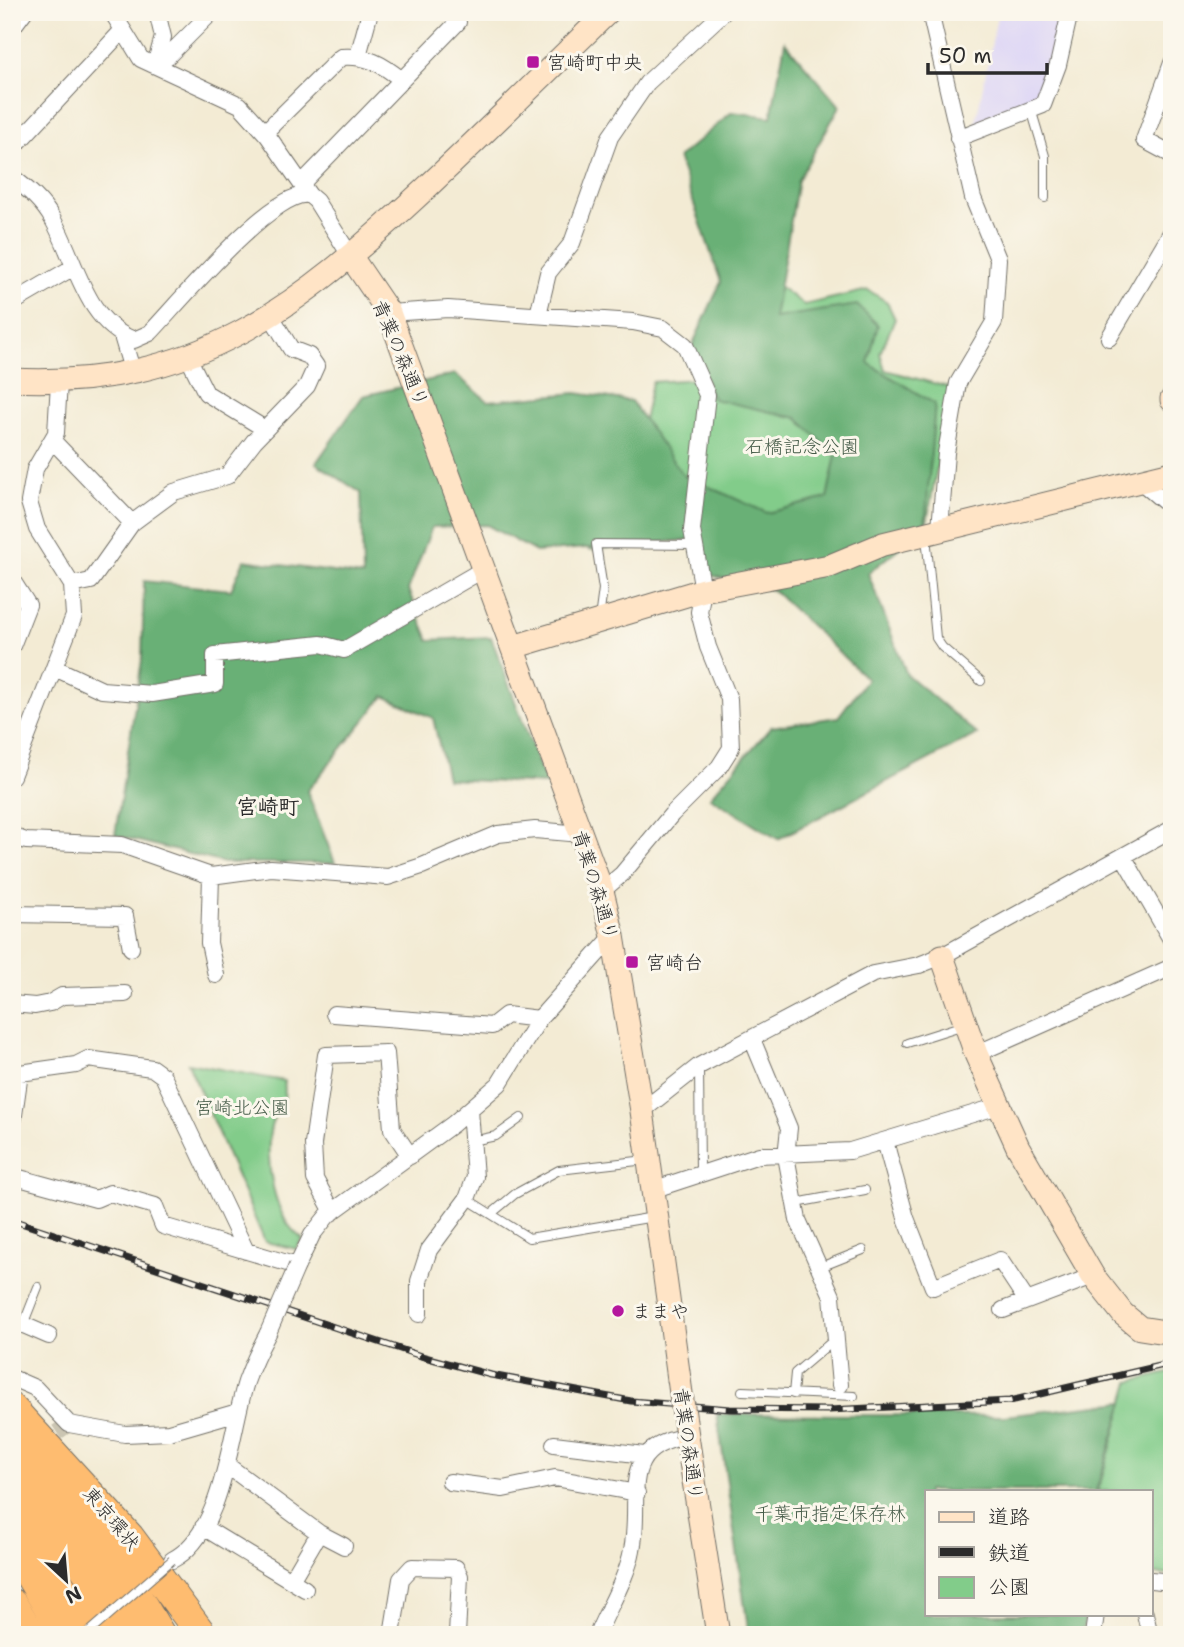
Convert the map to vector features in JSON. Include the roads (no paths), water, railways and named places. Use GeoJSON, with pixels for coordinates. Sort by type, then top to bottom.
{"type":"FeatureCollection","features":[{"type":"Feature","properties":{"kind":"highway","name":"東京環状"},"geometry":{"type":"LineString","coordinates":[[12,1409],[129,1537],[202,1635]]}},
{"type":"Feature","properties":{"kind":"highway"},"geometry":{"type":"LineString","coordinates":[[12,1443],[92,1534],[160,1635]]}},
{"type":"Feature","properties":{"kind":"highway"},"geometry":{"type":"LineString","coordinates":[[12,1470],[89,1572],[128,1635]]}},
{"type":"Feature","properties":{"kind":"highway"},"geometry":{"type":"LineString","coordinates":[[12,1516],[94,1635]]}},
{"type":"Feature","properties":{"kind":"highway"},"geometry":{"type":"LineString","coordinates":[[12,1548],[66,1635]]}},
{"type":"Feature","properties":{"kind":"highway"},"geometry":{"type":"LineString","coordinates":[[12,1604],[31,1635]]}},
{"type":"Feature","properties":{"kind":"street"},"geometry":{"type":"LineString","coordinates":[[12,28],[24,12]]}},
{"type":"Feature","properties":{"kind":"street"},"geometry":{"type":"LineString","coordinates":[[112,12],[141,59],[240,106],[265,132],[351,257]]}},
{"type":"Feature","properties":{"kind":"street"},"geometry":{"type":"LineString","coordinates":[[155,65],[163,37],[157,12]]}},
{"type":"Feature","properties":{"kind":"street"},"geometry":{"type":"LineString","coordinates":[[155,65],[212,12]]}},
{"type":"Feature","properties":{"kind":"street"},"geometry":{"type":"LineString","coordinates":[[358,56],[370,12]]}},
{"type":"Feature","properties":{"kind":"street"},"geometry":{"type":"LineString","coordinates":[[12,177],[39,198],[55,223],[72,268],[104,318],[122,336],[134,340],[150,333],[260,218],[305,189],[402,80],[458,22],[450,12]]}},
{"type":"Feature","properties":{"kind":"street"},"geometry":{"type":"LineString","coordinates":[[12,380],[59,382],[133,373],[188,357],[271,316],[351,257],[608,12]]}},
{"type":"Feature","properties":{"kind":"street"},"geometry":{"type":"LineString","coordinates":[[538,316],[548,273],[572,243],[610,137],[647,83],[724,12]]}},
{"type":"Feature","properties":{"kind":"street"},"geometry":{"type":"LineString","coordinates":[[930,12],[973,198],[998,258],[994,321],[958,383],[933,531]]}},
{"type":"Feature","properties":{"kind":"street"},"geometry":{"type":"LineString","coordinates":[[958,138],[1043,105],[1058,65],[1070,12]]}},
{"type":"Feature","properties":{"kind":"street"},"geometry":{"type":"LineString","coordinates":[[12,149],[122,32]]}},
{"type":"Feature","properties":{"kind":"street"},"geometry":{"type":"LineString","coordinates":[[265,132],[341,57],[358,56],[381,63],[402,80]]}},
{"type":"Feature","properties":{"kind":"street"},"geometry":{"type":"LineString","coordinates":[[1172,63],[1144,140],[1172,156]]}},
{"type":"Feature","properties":{"kind":"street"},"geometry":{"type":"LineString","coordinates":[[1109,338],[1172,231]]}},
{"type":"Feature","properties":{"kind":"street","name":"青葉の森通り"},"geometry":{"type":"LineString","coordinates":[[351,257],[389,313],[602,891],[613,936],[642,1111],[655,1217],[718,1635]]}},
{"type":"Feature","properties":{"kind":"street"},"geometry":{"type":"LineString","coordinates":[[12,303],[72,268]]}},
{"type":"Feature","properties":{"kind":"street"},"geometry":{"type":"LineString","coordinates":[[389,313],[448,309],[643,324],[663,328],[685,345],[707,396],[692,530],[703,590],[699,612],[708,647],[729,699],[731,748],[719,767],[672,814],[622,873],[602,891]]}},
{"type":"Feature","properties":{"kind":"street"},"geometry":{"type":"LineString","coordinates":[[72,585],[91,580],[132,523],[174,492],[227,476],[265,429],[307,386],[316,366],[309,356],[291,349],[271,316]]}},
{"type":"Feature","properties":{"kind":"street"},"geometry":{"type":"LineString","coordinates":[[122,336],[133,373]]}},
{"type":"Feature","properties":{"kind":"street"},"geometry":{"type":"LineString","coordinates":[[188,357],[206,393],[265,429]]}},
{"type":"Feature","properties":{"kind":"street"},"geometry":{"type":"LineString","coordinates":[[12,776],[74,616],[72,585],[37,529],[29,502],[35,469],[53,441],[58,424],[59,382]]}},
{"type":"Feature","properties":{"kind":"street"},"geometry":{"type":"LineString","coordinates":[[53,441],[132,523]]}},
{"type":"Feature","properties":{"kind":"street"},"geometry":{"type":"LineString","coordinates":[[513,647],[703,590],[830,566],[883,544],[1172,473]]}},
{"type":"Feature","properties":{"kind":"street"},"geometry":{"type":"LineString","coordinates":[[1140,481],[1172,508]]}},
{"type":"Feature","properties":{"kind":"street"},"geometry":{"type":"LineString","coordinates":[[55,668],[102,690],[152,694],[215,684],[215,655],[321,643],[344,650],[484,569]]}},
{"type":"Feature","properties":{"kind":"street"},"geometry":{"type":"LineString","coordinates":[[12,580],[28,605],[12,646]]}},
{"type":"Feature","properties":{"kind":"street"},"geometry":{"type":"LineString","coordinates":[[642,1111],[699,1066],[873,974],[919,965],[942,956],[1172,829]]}},
{"type":"Feature","properties":{"kind":"street"},"geometry":{"type":"LineString","coordinates":[[12,836],[26,841],[122,845],[211,876],[271,868],[388,877],[422,866],[498,834],[534,830],[581,834]]}},
{"type":"Feature","properties":{"kind":"street"},"geometry":{"type":"LineString","coordinates":[[1123,856],[1172,941]]}},
{"type":"Feature","properties":{"kind":"street"},"geometry":{"type":"LineString","coordinates":[[211,876],[209,943],[216,975]]}},
{"type":"Feature","properties":{"kind":"street"},"geometry":{"type":"LineString","coordinates":[[12,914],[125,916],[131,948]]}},
{"type":"Feature","properties":{"kind":"street"},"geometry":{"type":"LineString","coordinates":[[172,1560],[189,1551],[203,1527],[228,1465],[246,1381],[312,1235],[333,1212],[470,1110],[499,1084],[539,1019],[613,936]]}},
{"type":"Feature","properties":{"kind":"street"},"geometry":{"type":"LineString","coordinates":[[942,956],[976,1054],[1018,1147],[1093,1276],[1122,1314],[1140,1328],[1172,1333]]}},
{"type":"Feature","properties":{"kind":"street"},"geometry":{"type":"LineString","coordinates":[[976,1054],[1172,967]]}},
{"type":"Feature","properties":{"kind":"street"},"geometry":{"type":"LineString","coordinates":[[12,1004],[35,1006],[50,1003],[62,996],[125,994]]}},
{"type":"Feature","properties":{"kind":"street"},"geometry":{"type":"LineString","coordinates":[[334,1014],[492,1026],[506,1015],[539,1019]]}},
{"type":"Feature","properties":{"kind":"street"},"geometry":{"type":"LineString","coordinates":[[752,1039],[789,1128],[786,1156],[798,1220],[832,1296],[840,1385]]}},
{"type":"Feature","properties":{"kind":"street"},"geometry":{"type":"LineString","coordinates":[[333,1212],[315,1179],[313,1143],[326,1055],[386,1053],[393,1129],[410,1156]]}},
{"type":"Feature","properties":{"kind":"street"},"geometry":{"type":"LineString","coordinates":[[12,1129],[20,1073],[76,1065],[89,1059],[152,1068],[163,1076],[246,1251]]}},
{"type":"Feature","properties":{"kind":"street"},"geometry":{"type":"LineString","coordinates":[[652,1190],[760,1155],[786,1156],[850,1151],[999,1106]]}},
{"type":"Feature","properties":{"kind":"street"},"geometry":{"type":"LineString","coordinates":[[419,1314],[419,1281],[429,1250],[467,1199],[475,1177],[470,1110]]}},
{"type":"Feature","properties":{"kind":"street"},"geometry":{"type":"LineString","coordinates":[[885,1142],[905,1218],[933,1287],[1000,1260],[1027,1301]]}},
{"type":"Feature","properties":{"kind":"street"},"geometry":{"type":"LineString","coordinates":[[12,1175],[96,1199],[110,1193],[155,1206],[163,1226],[297,1266]]}},
{"type":"Feature","properties":{"kind":"street"},"geometry":{"type":"LineString","coordinates":[[1003,1310],[1093,1276]]}},
{"type":"Feature","properties":{"kind":"street"},"geometry":{"type":"LineString","coordinates":[[18,1323],[48,1336]]}},
{"type":"Feature","properties":{"kind":"street"},"geometry":{"type":"LineString","coordinates":[[12,1378],[35,1388],[69,1424],[125,1434],[169,1432],[238,1412]]}},
{"type":"Feature","properties":{"kind":"street"},"geometry":{"type":"LineString","coordinates":[[597,1635],[632,1552],[639,1469],[644,1455],[657,1444],[687,1436]]}},
{"type":"Feature","properties":{"kind":"street"},"geometry":{"type":"LineString","coordinates":[[554,1444],[644,1455]]}},
{"type":"Feature","properties":{"kind":"street"},"geometry":{"type":"LineString","coordinates":[[228,1465],[319,1533],[344,1546]]}},
{"type":"Feature","properties":{"kind":"street"},"geometry":{"type":"LineString","coordinates":[[450,1482],[503,1489],[555,1478],[637,1493]]}},
{"type":"Feature","properties":{"kind":"street"},"geometry":{"type":"LineString","coordinates":[[203,1527],[298,1584],[319,1533]]}},
{"type":"Feature","properties":{"kind":"street"},"geometry":{"type":"LineString","coordinates":[[392,1635],[401,1579],[412,1567],[456,1567],[460,1576],[457,1635]]}},
{"type":"Feature","properties":{"kind":"street"},"geometry":{"type":"LineString","coordinates":[[1152,1580],[1172,1582]]}},
{"type":"Feature","properties":{"kind":"street"},"geometry":{"type":"LineString","coordinates":[[1093,1635],[1096,1616]]}},
{"type":"Feature","properties":{"kind":"street"},"geometry":{"type":"LineString","coordinates":[[1145,1616],[1150,1635]]}},
{"type":"Feature","properties":{"kind":"lane"},"geometry":{"type":"LineString","coordinates":[[1031,109],[1045,156],[1045,198]]}},
{"type":"Feature","properties":{"kind":"lane"},"geometry":{"type":"LineString","coordinates":[[933,531],[936,638],[942,648],[981,681]]}},
{"type":"Feature","properties":{"kind":"lane"},"geometry":{"type":"LineString","coordinates":[[598,621],[603,589],[596,544],[695,545]]}},
{"type":"Feature","properties":{"kind":"lane"},"geometry":{"type":"LineString","coordinates":[[907,1043],[966,1024]]}},
{"type":"Feature","properties":{"kind":"lane"},"geometry":{"type":"LineString","coordinates":[[699,1066],[700,1173]]}},
{"type":"Feature","properties":{"kind":"lane"},"geometry":{"type":"LineString","coordinates":[[472,1141],[496,1136],[521,1118]]}},
{"type":"Feature","properties":{"kind":"lane"},"geometry":{"type":"LineString","coordinates":[[491,1214],[515,1194],[559,1170],[648,1160]]}},
{"type":"Feature","properties":{"kind":"lane"},"geometry":{"type":"LineString","coordinates":[[796,1203],[865,1189]]}},
{"type":"Feature","properties":{"kind":"lane"},"geometry":{"type":"LineString","coordinates":[[467,1199],[529,1238],[655,1217]]}},
{"type":"Feature","properties":{"kind":"lane"},"geometry":{"type":"LineString","coordinates":[[818,1268],[863,1250]]}},
{"type":"Feature","properties":{"kind":"lane"},"geometry":{"type":"LineString","coordinates":[[18,1323],[38,1287]]}},
{"type":"Feature","properties":{"kind":"lane"},"geometry":{"type":"LineString","coordinates":[[793,1394],[794,1373],[835,1338]]}},
{"type":"Feature","properties":{"kind":"lane"},"geometry":{"type":"LineString","coordinates":[[743,1391],[854,1396]]}},
{"type":"Feature","properties":{"kind":"lane"},"geometry":{"type":"LineString","coordinates":[[86,1635],[172,1560]]}},
{"type":"Feature","properties":{"kind":"tunnel"},"geometry":{"type":"LineString","coordinates":[[37,1446],[69,1424]]}},
{"type":"Feature","properties":{"kind":"railway"},"geometry":{"type":"LineString","coordinates":[[12,1220],[421,1356],[491,1375],[631,1401],[730,1409],[829,1410],[1010,1401],[1172,1363]]}},
{"type":"Feature","properties":{"kind":"place","name":"宮崎町中央"},"geometry":{"type":"Point","coordinates":[533,62]}},
{"type":"Feature","properties":{"kind":"place","name":"宮崎台"},"geometry":{"type":"Point","coordinates":[632,962]}},
{"type":"Feature","properties":{"kind":"place","name":"ままや"},"geometry":{"type":"Point","coordinates":[618,1311]}},
{"type":"Feature","properties":{"kind":"district","name":"宮崎町"},"geometry":{"type":"Point","coordinates":[268,807]}},
{"type":"Feature","properties":{"kind":"park label","name":"石橋記念公園"},"geometry":{"type":"Point","coordinates":[802,446]}},
{"type":"Feature","properties":{"kind":"park label","name":"宮崎北公園"},"geometry":{"type":"Point","coordinates":[242,1107]}},
{"type":"Feature","properties":{"kind":"park label","name":"千葉市指定保存林"},"geometry":{"type":"Point","coordinates":[830,1513]}}]}
